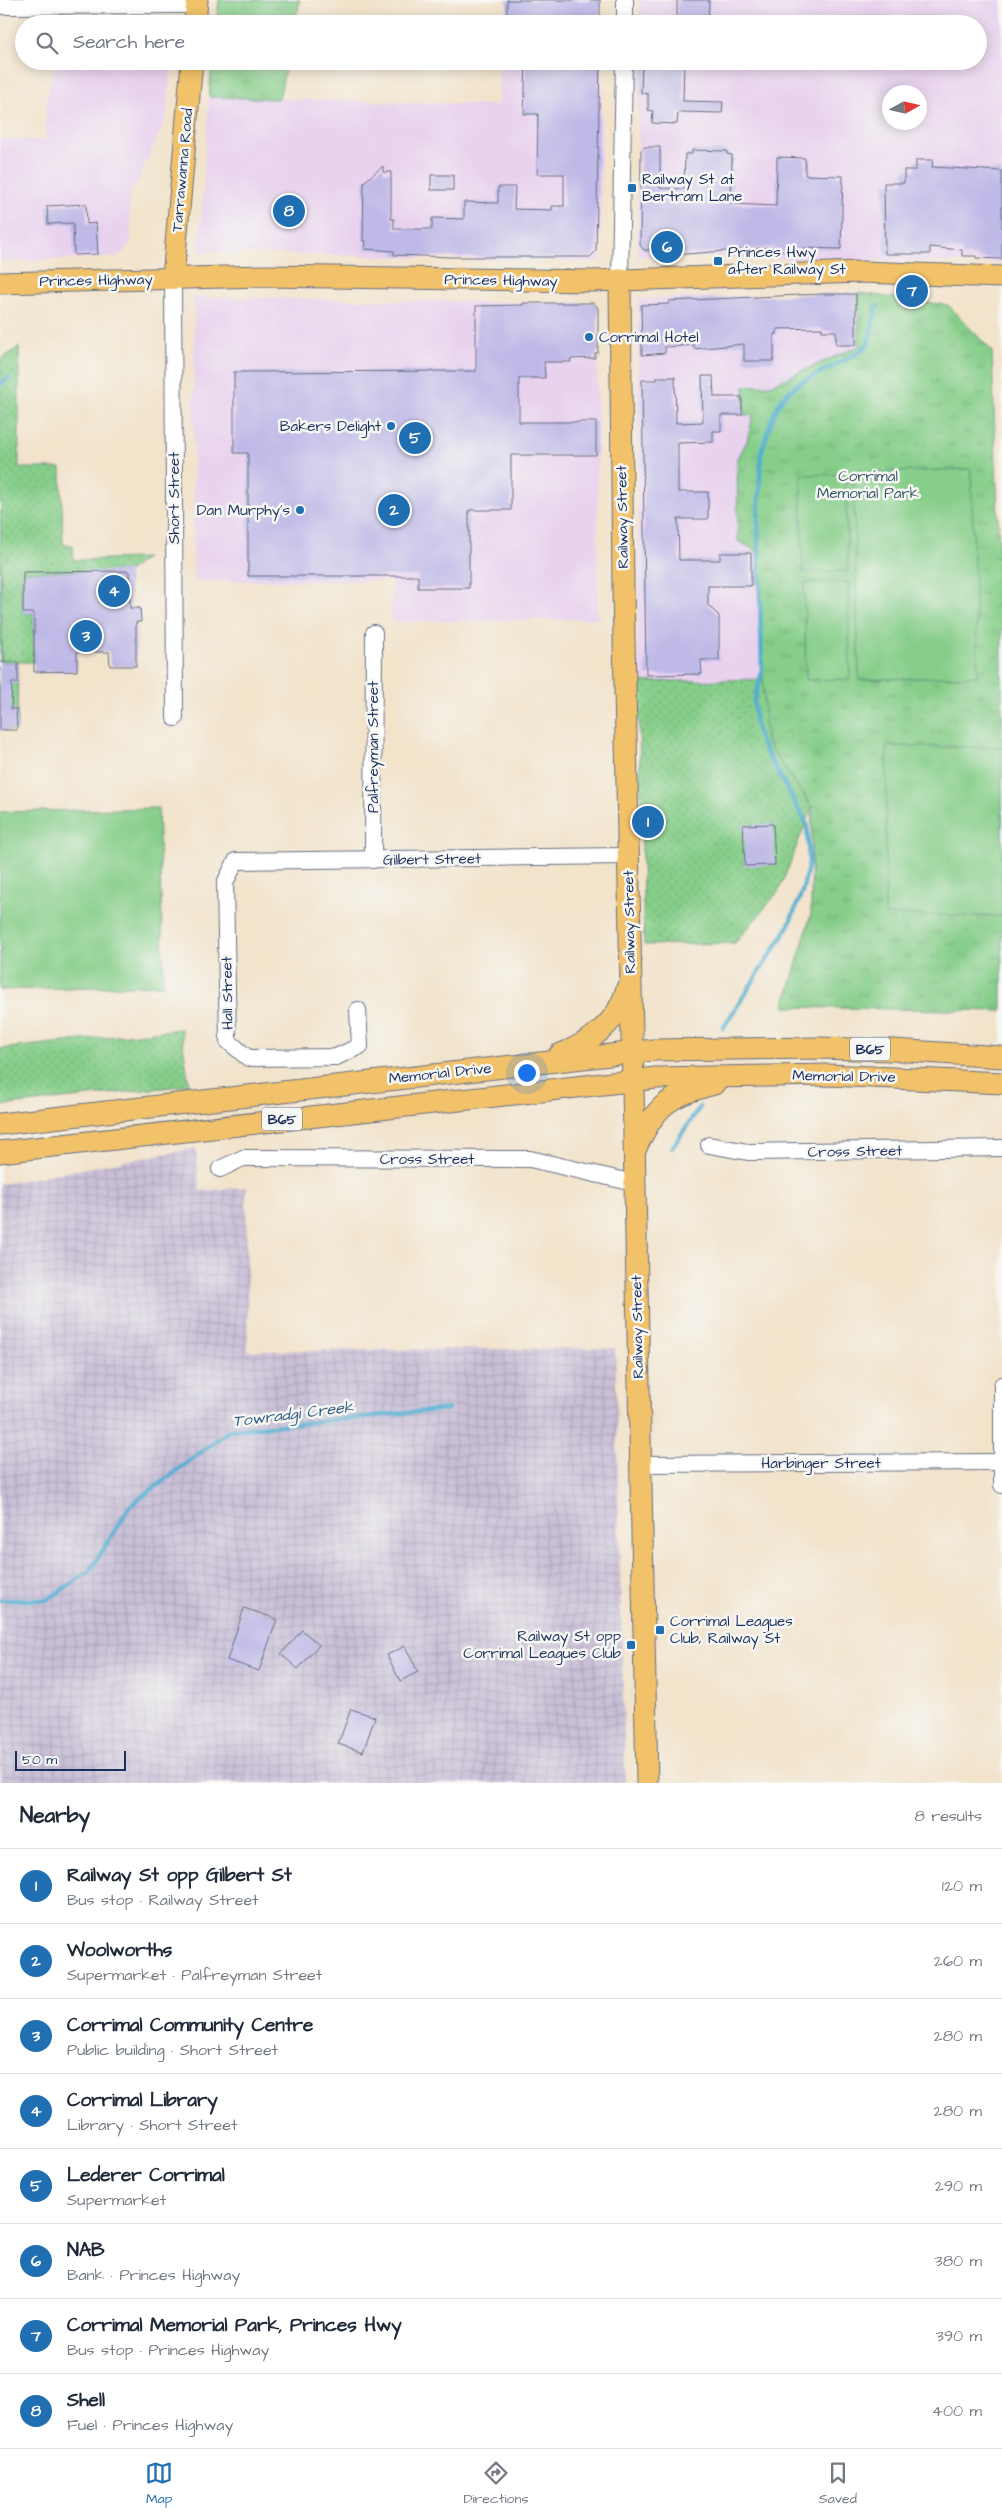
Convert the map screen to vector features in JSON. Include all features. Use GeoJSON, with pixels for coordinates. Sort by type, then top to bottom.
{"type":"FeatureCollection","features":[{"type":"Feature","properties":{"kind":"main road","name":"Tarrawanna Road"},"geometry":{"type":"LineString","coordinates":[[173,278],[191,70]]}},
{"type":"Feature","properties":{"kind":"main road","name":"Princes Highway"},"geometry":{"type":"LineString","coordinates":[[0,283],[264,276],[620,280],[861,272],[1002,277]]}},
{"type":"Feature","properties":{"kind":"main road","name":"Railway Street"},"geometry":{"type":"LineString","coordinates":[[620,280],[631,1080],[647,1783]]}},
{"type":"Feature","properties":{"kind":"main road"},"geometry":{"type":"LineString","coordinates":[[541,1062],[576,1048],[606,1026],[621,1006],[630,974]]}},
{"type":"Feature","properties":{"kind":"main road","name":"Memorial Drive"},"geometry":{"type":"LineString","coordinates":[[0,1124],[631,1052],[738,1047],[819,1048],[893,1050],[1002,1057]]}},
{"type":"Feature","properties":{"kind":"main road"},"geometry":{"type":"LineString","coordinates":[[633,1152],[652,1115],[664,1103],[697,1088],[761,1074]]}},
{"type":"Feature","properties":{"kind":"main road","name":"Memorial Drive"},"geometry":{"type":"LineString","coordinates":[[0,1152],[631,1080],[761,1074],[913,1077],[1002,1083]]}},
{"type":"Feature","properties":{"kind":"street"},"geometry":{"type":"LineString","coordinates":[[625,0],[625,15]]}},
{"type":"Feature","properties":{"kind":"street"},"geometry":{"type":"LineString","coordinates":[[0,6],[196,9]]}},
{"type":"Feature","properties":{"kind":"street","name":"Railway Street"},"geometry":{"type":"LineString","coordinates":[[620,280],[624,70]]}},
{"type":"Feature","properties":{"kind":"street","name":"Short Street"},"geometry":{"type":"LineString","coordinates":[[173,278],[175,718]]}},
{"type":"Feature","properties":{"kind":"street","name":"Palfreyman Street"},"geometry":{"type":"LineString","coordinates":[[373,860],[374,633]]}},
{"type":"Feature","properties":{"kind":"street","name":"Gilbert Street"},"geometry":{"type":"LineString","coordinates":[[236,861],[628,856]]}},
{"type":"Feature","properties":{"kind":"street","name":"Hall Street"},"geometry":{"type":"LineString","coordinates":[[236,861],[225,883],[228,1041],[248,1058],[336,1057],[360,1046],[358,1010]]}},
{"type":"Feature","properties":{"kind":"street","name":"Cross Street"},"geometry":{"type":"LineString","coordinates":[[709,1145],[748,1152],[1002,1148]]}},
{"type":"Feature","properties":{"kind":"street","name":"Cross Street"},"geometry":{"type":"LineString","coordinates":[[220,1169],[243,1158],[530,1159],[634,1183]]}},
{"type":"Feature","properties":{"kind":"street"},"geometry":{"type":"LineString","coordinates":[[1002,1385],[1002,1485]]}},
{"type":"Feature","properties":{"kind":"street","name":"Harbinger Street"},"geometry":{"type":"LineString","coordinates":[[640,1464],[1002,1462]]}},
{"type":"Feature","properties":{"kind":"shaded area"},"geometry":{"type":"Polygon","coordinates":[[[640,0],[1002,0],[1002,263],[637,256],[639,70],[987,70],[987,15],[640,15],[640,0]]]}},
{"type":"Feature","properties":{"kind":"shaded area"},"geometry":{"type":"Polygon","coordinates":[[[53,70],[171,70],[166,118],[138,181],[129,194],[131,243],[118,257],[0,262],[0,139],[45,140],[46,102],[53,70]]]}},
{"type":"Feature","properties":{"kind":"shaded area"},"geometry":{"type":"Polygon","coordinates":[[[499,70],[602,70],[600,262],[199,252],[209,97],[498,105],[499,70]]]}},
{"type":"Feature","properties":{"kind":"shaded area"},"geometry":{"type":"Polygon","coordinates":[[[858,293],[859,346],[770,385],[744,386],[744,415],[753,415],[747,441],[737,460],[757,551],[765,679],[638,682],[638,299],[858,293]]]}},
{"type":"Feature","properties":{"kind":"shaded area"},"geometry":{"type":"Polygon","coordinates":[[[194,297],[597,304],[598,619],[391,622],[392,581],[193,581],[194,297]]]}},
{"type":"Feature","properties":{"kind":"shaded area"},"geometry":{"type":"Polygon","coordinates":[[[196,1148],[200,1191],[246,1187],[248,1351],[615,1348],[625,1783],[0,1783],[0,1184],[196,1148]]]}},
{"type":"Feature","properties":{"kind":"green space"},"geometry":{"type":"Polygon","coordinates":[[[219,0],[300,0],[297,15],[217,15],[219,0]]]}},
{"type":"Feature","properties":{"kind":"green space"},"geometry":{"type":"Polygon","coordinates":[[[211,70],[285,70],[279,99],[209,97],[211,70]]]}},
{"type":"Feature","properties":{"kind":"green space","name":"Corrimal Memorial Park"},"geometry":{"type":"Polygon","coordinates":[[[858,293],[948,305],[992,351],[1002,630],[1002,1011],[784,1007],[811,914],[812,807],[766,741],[757,551],[738,541],[737,460],[747,441],[753,415],[744,415],[744,386],[770,385],[859,346],[858,293]]]}},
{"type":"Feature","properties":{"kind":"green space"},"geometry":{"type":"Polygon","coordinates":[[[19,347],[19,468],[61,468],[63,545],[73,545],[74,560],[146,558],[129,571],[23,572],[23,613],[34,613],[34,662],[1,662],[0,360],[19,347]]]}},
{"type":"Feature","properties":{"kind":"green space"},"geometry":{"type":"Polygon","coordinates":[[[971,469],[978,676],[859,680],[853,473],[971,469]]]}},
{"type":"Feature","properties":{"kind":"green space"},"geometry":{"type":"Polygon","coordinates":[[[845,474],[848,571],[803,572],[801,475],[845,474]]]}},
{"type":"Feature","properties":{"kind":"green space"},"geometry":{"type":"Polygon","coordinates":[[[0,564],[1,662],[18,662],[17,730],[0,730],[0,564]]]}},
{"type":"Feature","properties":{"kind":"green space"},"geometry":{"type":"Polygon","coordinates":[[[848,582],[850,679],[806,680],[804,583],[848,582]]]}},
{"type":"Feature","properties":{"kind":"green space"},"geometry":{"type":"Polygon","coordinates":[[[765,679],[766,741],[812,807],[779,891],[735,943],[644,945],[638,682],[765,679]]]}},
{"type":"Feature","properties":{"kind":"green space"},"geometry":{"type":"Polygon","coordinates":[[[887,746],[1002,748],[1002,916],[885,915],[887,746]]]}},
{"type":"Feature","properties":{"kind":"green space"},"geometry":{"type":"Polygon","coordinates":[[[158,808],[164,985],[0,990],[0,812],[158,808]]]}},
{"type":"Feature","properties":{"kind":"green space"},"geometry":{"type":"Polygon","coordinates":[[[181,1029],[189,1085],[0,1106],[0,1049],[181,1029]]]}},
{"type":"Feature","properties":{"kind":"building"},"geometry":{"type":"Polygon","coordinates":[[[507,0],[600,0],[600,15],[507,15],[507,0]]]}},
{"type":"Feature","properties":{"kind":"building"},"geometry":{"type":"Polygon","coordinates":[[[677,0],[709,0],[708,15],[677,15],[677,0]]]}},
{"type":"Feature","properties":{"kind":"building"},"geometry":{"type":"Polygon","coordinates":[[[526,70],[600,70],[596,251],[590,257],[394,255],[394,251],[365,249],[366,241],[363,241],[364,182],[383,166],[383,172],[391,172],[391,219],[394,219],[394,229],[432,229],[432,218],[464,219],[464,202],[498,203],[498,187],[515,187],[514,209],[552,210],[552,206],[564,206],[564,174],[537,174],[538,114],[524,114],[526,70]]]}},
{"type":"Feature","properties":{"kind":"building"},"geometry":{"type":"Polygon","coordinates":[[[642,70],[684,70],[683,101],[723,102],[722,113],[678,112],[677,124],[652,123],[653,111],[648,110],[648,94],[641,93],[642,70]]]}},
{"type":"Feature","properties":{"kind":"building"},"geometry":{"type":"Polygon","coordinates":[[[645,147],[660,147],[660,188],[684,189],[685,154],[692,154],[692,150],[727,151],[727,154],[732,155],[731,204],[776,206],[777,157],[805,158],[805,175],[843,176],[841,249],[804,248],[804,251],[774,251],[775,247],[674,255],[657,254],[657,250],[644,250],[640,245],[641,150],[645,147]]]}},
{"type":"Feature","properties":{"kind":"building"},"geometry":{"type":"Polygon","coordinates":[[[916,160],[933,160],[932,167],[1002,171],[1002,259],[962,256],[962,250],[930,247],[930,254],[885,254],[884,183],[904,183],[904,170],[916,170],[916,160]]]}},
{"type":"Feature","properties":{"kind":"building"},"geometry":{"type":"Polygon","coordinates":[[[431,175],[453,175],[453,190],[431,190],[431,175]]]}},
{"type":"Feature","properties":{"kind":"building"},"geometry":{"type":"Polygon","coordinates":[[[86,204],[87,224],[96,223],[98,254],[74,255],[73,223],[48,224],[47,206],[86,204]]]}},
{"type":"Feature","properties":{"kind":"building"},"geometry":{"type":"Polygon","coordinates":[[[856,294],[856,345],[836,345],[836,331],[822,331],[822,328],[777,329],[777,334],[774,334],[774,361],[744,361],[744,344],[694,349],[694,345],[665,347],[665,353],[642,355],[641,305],[669,304],[669,301],[856,294]]]}},
{"type":"Feature","properties":{"kind":"building"},"geometry":{"type":"Polygon","coordinates":[[[523,303],[594,303],[598,308],[598,353],[595,353],[595,358],[570,359],[571,362],[544,362],[545,378],[519,378],[519,422],[596,422],[596,455],[511,455],[511,510],[469,510],[469,588],[418,588],[418,576],[248,576],[248,453],[234,453],[234,372],[476,371],[476,306],[523,305],[523,303]]]}},
{"type":"Feature","properties":{"kind":"building"},"geometry":{"type":"Polygon","coordinates":[[[702,376],[713,376],[714,397],[742,397],[742,415],[721,415],[721,431],[713,431],[713,442],[678,443],[678,492],[708,492],[708,519],[678,519],[679,560],[720,560],[720,553],[751,553],[751,586],[708,586],[708,605],[719,616],[719,660],[701,660],[702,674],[646,675],[642,380],[657,380],[657,377],[675,377],[676,423],[703,422],[702,376]]]}},
{"type":"Feature","properties":{"kind":"building"},"geometry":{"type":"Polygon","coordinates":[[[129,571],[130,608],[140,608],[141,622],[136,622],[136,666],[110,666],[109,652],[77,652],[77,671],[34,672],[34,613],[23,613],[23,572],[129,571]]]}},
{"type":"Feature","properties":{"kind":"building"},"geometry":{"type":"Polygon","coordinates":[[[0,662],[18,662],[18,683],[12,683],[11,709],[16,709],[17,730],[0,730],[0,662]]]}},
{"type":"Feature","properties":{"kind":"building"},"geometry":{"type":"Polygon","coordinates":[[[773,824],[775,865],[745,866],[743,825],[773,824]]]}},
{"type":"Feature","properties":{"kind":"building"},"geometry":{"type":"Polygon","coordinates":[[[244,1608],[277,1619],[259,1671],[227,1660],[244,1608]]]}},
{"type":"Feature","properties":{"kind":"building"},"geometry":{"type":"Polygon","coordinates":[[[302,1630],[319,1645],[298,1669],[281,1654],[302,1630]]]}},
{"type":"Feature","properties":{"kind":"building"},"geometry":{"type":"Polygon","coordinates":[[[405,1646],[418,1672],[400,1681],[387,1655],[405,1646]]]}},
{"type":"Feature","properties":{"kind":"building"},"geometry":{"type":"Polygon","coordinates":[[[351,1709],[375,1717],[363,1752],[338,1744],[351,1709]]]}},
{"type":"Feature","properties":{"kind":"waterway"},"geometry":{"type":"LineString","coordinates":[[723,1028],[787,929],[802,892],[809,863],[807,824],[760,741],[755,722],[754,701],[762,672],[758,521],[761,453],[773,416],[783,397],[798,384],[858,353],[868,344],[877,306]]}},
{"type":"Feature","properties":{"kind":"waterway"},"geometry":{"type":"LineString","coordinates":[[0,384],[8,378]]}},
{"type":"Feature","properties":{"kind":"waterway"},"geometry":{"type":"LineString","coordinates":[[672,1148],[700,1107]]}},
{"type":"Feature","properties":{"kind":"waterway","name":"Towradgi Creek"},"geometry":{"type":"LineString","coordinates":[[0,1600],[47,1600],[90,1571],[130,1506],[230,1430],[448,1409]]}},
{"type":"Feature","properties":{"kind":"place","name":"Railway St at Bertram Lane"},"geometry":{"type":"Point","coordinates":[632,188]}},
{"type":"Feature","properties":{"kind":"place","name":"Shell"},"geometry":{"type":"Point","coordinates":[289,211]}},
{"type":"Feature","properties":{"kind":"place","name":"NAB"},"geometry":{"type":"Point","coordinates":[667,247]}},
{"type":"Feature","properties":{"kind":"place","name":"Princes Hwy after Railway St"},"geometry":{"type":"Point","coordinates":[718,261]}},
{"type":"Feature","properties":{"kind":"place","name":"Corrimal Memorial Park, Princes Hwy"},"geometry":{"type":"Point","coordinates":[912,291]}},
{"type":"Feature","properties":{"kind":"place","name":"Corrimal Hotel"},"geometry":{"type":"Point","coordinates":[589,337]}},
{"type":"Feature","properties":{"kind":"place","name":"Bakers Delight"},"geometry":{"type":"Point","coordinates":[391,426]}},
{"type":"Feature","properties":{"kind":"place","name":"Lederer Corrimal"},"geometry":{"type":"Point","coordinates":[415,438]}},
{"type":"Feature","properties":{"kind":"place","name":"Dan Murphy's"},"geometry":{"type":"Point","coordinates":[300,510]}},
{"type":"Feature","properties":{"kind":"place","name":"Woolworths"},"geometry":{"type":"Point","coordinates":[394,510]}},
{"type":"Feature","properties":{"kind":"place","name":"Corrimal Library"},"geometry":{"type":"Point","coordinates":[114,591]}},
{"type":"Feature","properties":{"kind":"place","name":"Corrimal Community Centre"},"geometry":{"type":"Point","coordinates":[86,636]}},
{"type":"Feature","properties":{"kind":"place","name":"Railway St opp Gilbert St"},"geometry":{"type":"Point","coordinates":[648,822]}},
{"type":"Feature","properties":{"kind":"place","name":"Corrimal Leagues Club, Railway St"},"geometry":{"type":"Point","coordinates":[660,1630]}},
{"type":"Feature","properties":{"kind":"place","name":"Railway St opp Corrimal Leagues Club"},"geometry":{"type":"Point","coordinates":[631,1645]}}]}
